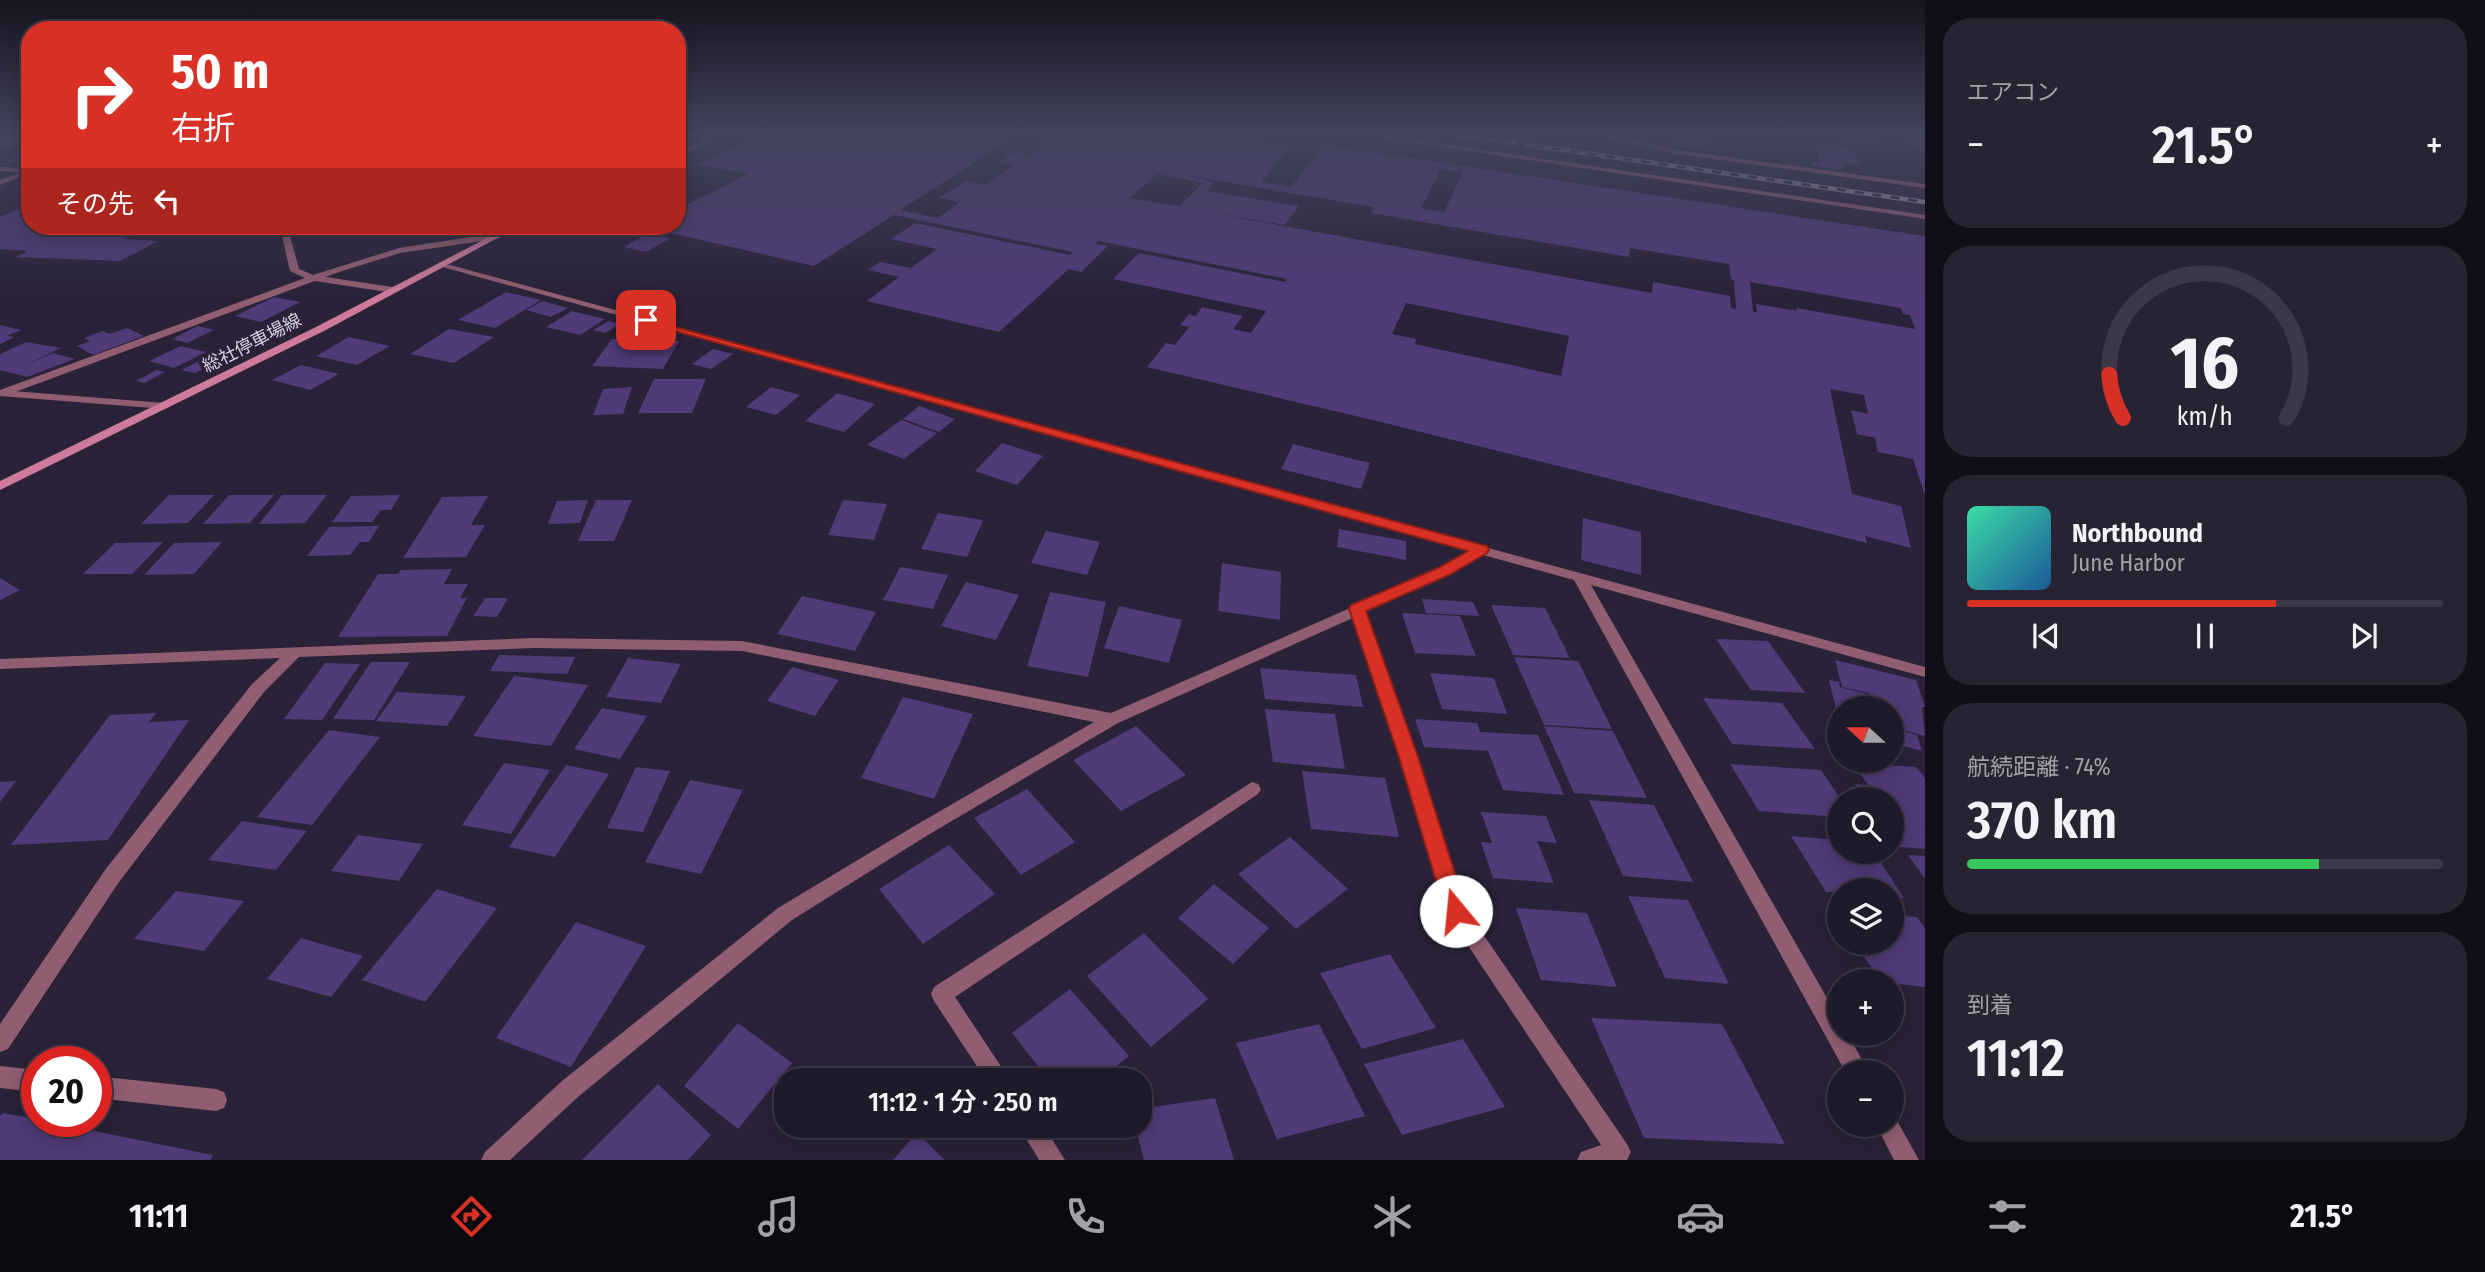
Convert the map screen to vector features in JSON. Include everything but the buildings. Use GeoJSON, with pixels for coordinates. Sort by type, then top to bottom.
{"type":"FeatureCollection","features":[{"type":"Feature","properties":{"kind":"main road","name":"総社停車場線"},"geometry":{"type":"LineString","coordinates":[[0,486],[165,406],[496,236]]}},
{"type":"Feature","properties":{"kind":"street"},"geometry":{"type":"LineString","coordinates":[[1721,187],[1925,217]]}},
{"type":"Feature","properties":{"kind":"street"},"geometry":{"type":"LineString","coordinates":[[288,235],[295,271],[312,278],[393,290]]}},
{"type":"Feature","properties":{"kind":"street"},"geometry":{"type":"LineString","coordinates":[[1,393],[312,278],[399,251],[499,235]]}},
{"type":"Feature","properties":{"kind":"street"},"geometry":{"type":"LineString","coordinates":[[442,264],[1925,672]]}},
{"type":"Feature","properties":{"kind":"street"},"geometry":{"type":"LineString","coordinates":[[1,393],[165,406]]}},
{"type":"Feature","properties":{"kind":"street"},"geometry":{"type":"LineString","coordinates":[[493,1160],[570,1089],[785,915],[922,830],[1112,719],[1444,572],[1482,550]]}},
{"type":"Feature","properties":{"kind":"street"},"geometry":{"type":"LineString","coordinates":[[1579,576],[1851,1060]]}},
{"type":"Feature","properties":{"kind":"street"},"geometry":{"type":"LineString","coordinates":[[1357,609],[1408,757],[1456,911],[1619,1152],[1589,1160]]}},
{"type":"Feature","properties":{"kind":"street"},"geometry":{"type":"LineString","coordinates":[[0,664],[534,643],[743,646],[1112,719]]}},
{"type":"Feature","properties":{"kind":"street"},"geometry":{"type":"LineString","coordinates":[[0,1042],[112,876],[258,688],[297,651]]}},
{"type":"Feature","properties":{"kind":"street"},"geometry":{"type":"LineString","coordinates":[[991,1068],[942,994],[1252,789]]}},
{"type":"Feature","properties":{"kind":"street"},"geometry":{"type":"LineString","coordinates":[[0,1077],[21,1079]]}},
{"type":"Feature","properties":{"kind":"street"},"geometry":{"type":"LineString","coordinates":[[112,1089],[216,1100]]}},
{"type":"Feature","properties":{"kind":"street"},"geometry":{"type":"LineString","coordinates":[[1894,1137],[1907,1160]]}},
{"type":"Feature","properties":{"kind":"street"},"geometry":{"type":"LineString","coordinates":[[1038,1138],[1052,1160]]}},
{"type":"Feature","properties":{"kind":"railway"},"geometry":{"type":"LineString","coordinates":[[1822,187],[1925,202]]}},
{"type":"Feature","properties":{"kind":"route"},"geometry":{"type":"LineString","coordinates":[[646,320],[1482,550],[1444,572],[1357,609],[1408,757],[1456,911]]}}]}
